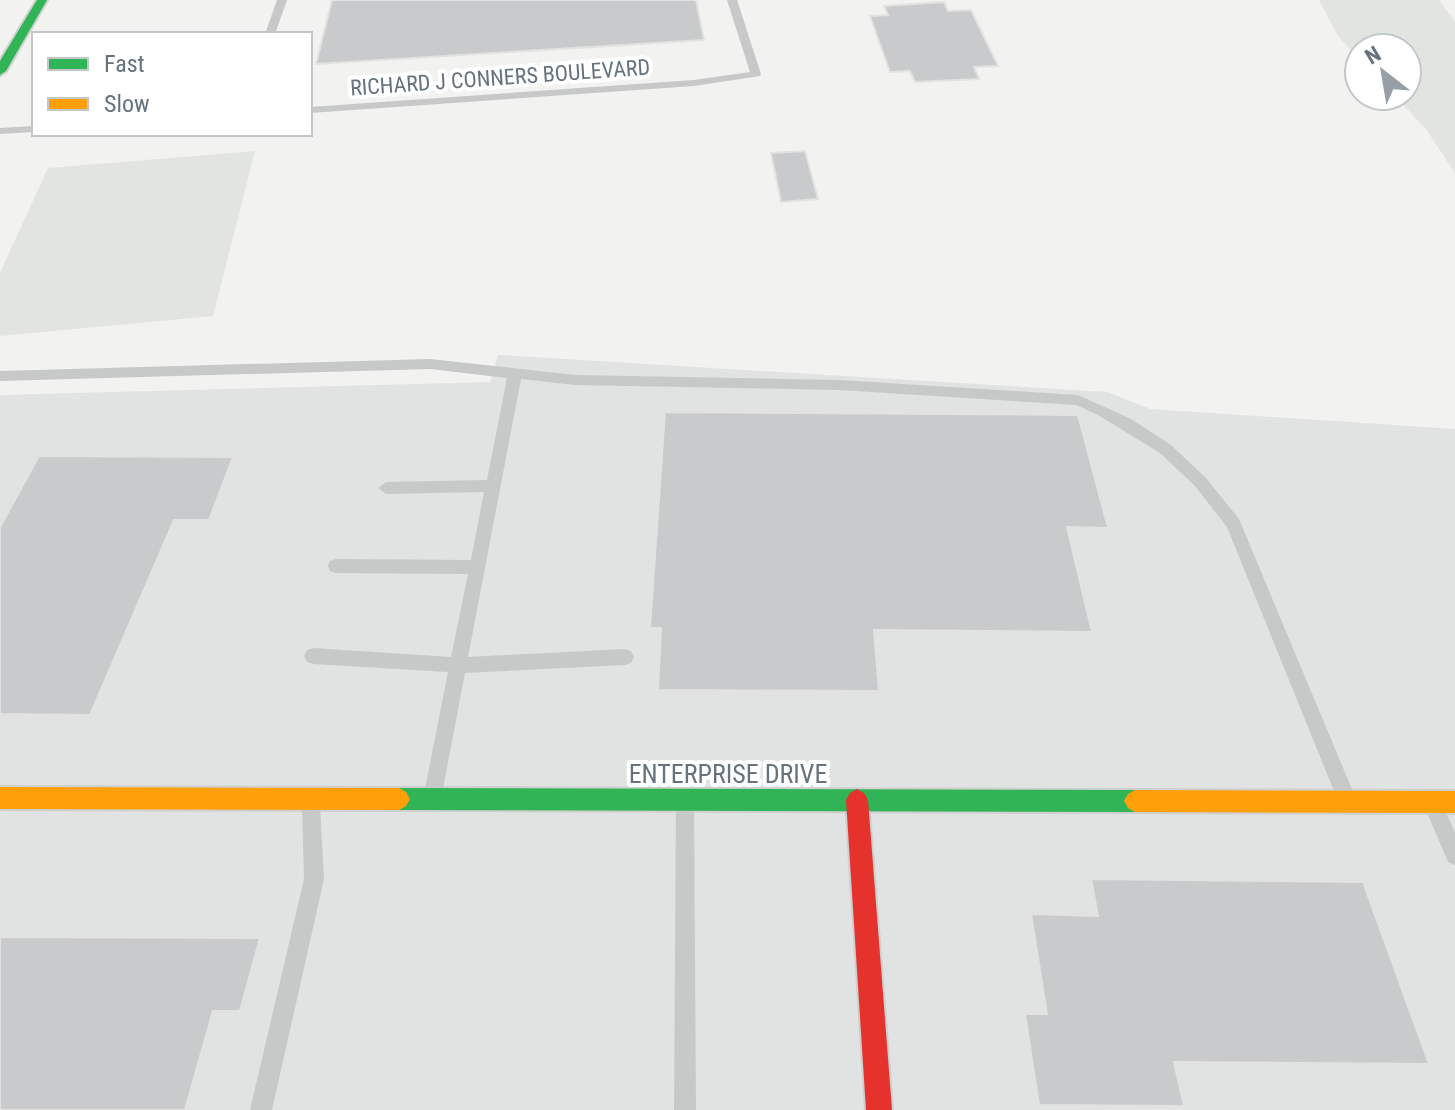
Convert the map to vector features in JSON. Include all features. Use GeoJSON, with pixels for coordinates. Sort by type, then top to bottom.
{"type":"FeatureCollection","features":[{"type":"Feature","properties":{"kind":"street"},"geometry":{"type":"LineString","coordinates":[[0,71],[42,0]]}},
{"type":"Feature","properties":{"kind":"street","name":"ENTERPRISE DRIVE"},"geometry":{"type":"LineString","coordinates":[[0,798],[1455,802]]}},
{"type":"Feature","properties":{"kind":"street"},"geometry":{"type":"LineString","coordinates":[[857,800],[879,1110]]}},
{"type":"Feature","properties":{"kind":"lane"},"geometry":{"type":"LineString","coordinates":[[271,32],[282,0]]}},
{"type":"Feature","properties":{"kind":"lane","name":"RICHARD J CONNERS BOULEVARD"},"geometry":{"type":"LineString","coordinates":[[312,110],[694,83],[756,74],[732,0]]}},
{"type":"Feature","properties":{"kind":"lane"},"geometry":{"type":"LineString","coordinates":[[0,131],[32,129]]}},
{"type":"Feature","properties":{"kind":"lane"},"geometry":{"type":"LineString","coordinates":[[0,376],[430,364],[575,380],[840,385],[1078,400],[1114,415],[1163,445],[1207,486],[1233,524],[1348,802]]}},
{"type":"Feature","properties":{"kind":"lane"},"geometry":{"type":"LineString","coordinates":[[431,799],[515,374]]}},
{"type":"Feature","properties":{"kind":"lane"},"geometry":{"type":"LineString","coordinates":[[386,488],[493,486]]}},
{"type":"Feature","properties":{"kind":"lane"},"geometry":{"type":"LineString","coordinates":[[336,566],[477,567]]}},
{"type":"Feature","properties":{"kind":"lane"},"geometry":{"type":"LineString","coordinates":[[313,656],[458,665],[625,657]]}},
{"type":"Feature","properties":{"kind":"lane"},"geometry":{"type":"LineString","coordinates":[[261,1110],[314,879],[311,798]]}},
{"type":"Feature","properties":{"kind":"lane"},"geometry":{"type":"LineString","coordinates":[[685,799],[685,1110]]}},
{"type":"Feature","properties":{"kind":"lane"},"geometry":{"type":"LineString","coordinates":[[1432,801],[1455,855]]}},
{"type":"Feature","properties":{"kind":"shaded area"},"geometry":{"type":"Polygon","coordinates":[[[1319,0],[1439,0],[1455,22],[1455,173],[1426,129],[1410,112],[1423,112],[1423,32],[1343,32],[1343,41],[1319,0]]]}},
{"type":"Feature","properties":{"kind":"shaded area"},"geometry":{"type":"Polygon","coordinates":[[[255,151],[213,316],[0,336],[0,273],[48,168],[255,151]]]}},
{"type":"Feature","properties":{"kind":"shaded area"},"geometry":{"type":"Polygon","coordinates":[[[498,355],[1108,392],[1150,409],[1455,429],[1455,1110],[0,1110],[0,395],[490,382],[498,355]]]}},
{"type":"Feature","properties":{"kind":"building"},"geometry":{"type":"Polygon","coordinates":[[[332,0],[696,0],[704,40],[316,64],[332,0]]]}},
{"type":"Feature","properties":{"kind":"building"},"geometry":{"type":"Polygon","coordinates":[[[944,2],[948,11],[971,10],[998,66],[974,67],[979,79],[915,82],[910,71],[890,72],[870,16],[888,15],[884,6],[944,2]]]}},
{"type":"Feature","properties":{"kind":"building"},"geometry":{"type":"Polygon","coordinates":[[[805,151],[818,199],[781,202],[771,153],[805,151]]]}},
{"type":"Feature","properties":{"kind":"building"},"geometry":{"type":"Polygon","coordinates":[[[665,412],[1078,415],[1108,528],[1067,527],[1092,632],[874,630],[879,691],[658,690],[661,628],[650,628],[665,412]]]}},
{"type":"Feature","properties":{"kind":"building"},"geometry":{"type":"Polygon","coordinates":[[[39,456],[233,457],[209,520],[174,520],[90,715],[0,714],[0,527],[39,456]]]}},
{"type":"Feature","properties":{"kind":"building"},"geometry":{"type":"Polygon","coordinates":[[[1091,879],[1363,882],[1429,1064],[1174,1062],[1184,1106],[1039,1105],[1025,1014],[1047,1014],[1031,914],[1098,916],[1091,879]]]}},
{"type":"Feature","properties":{"kind":"building"},"geometry":{"type":"Polygon","coordinates":[[[0,937],[260,938],[240,1011],[213,1011],[185,1110],[0,1110],[0,937]]]}},
{"type":"Feature","properties":{"kind":"traffic: fast"},"geometry":{"type":"LineString","coordinates":[[0,71],[42,0]]}},
{"type":"Feature","properties":{"kind":"traffic: fast"},"geometry":{"type":"LineString","coordinates":[[399,799],[1135,801]]}},
{"type":"Feature","properties":{"kind":"traffic: slow"},"geometry":{"type":"LineString","coordinates":[[0,798],[399,799]]}},
{"type":"Feature","properties":{"kind":"traffic: slow"},"geometry":{"type":"LineString","coordinates":[[1135,801],[1455,802]]}},
{"type":"Feature","properties":{"kind":"traffic: jam"},"geometry":{"type":"LineString","coordinates":[[857,800],[879,1110]]}}]}
